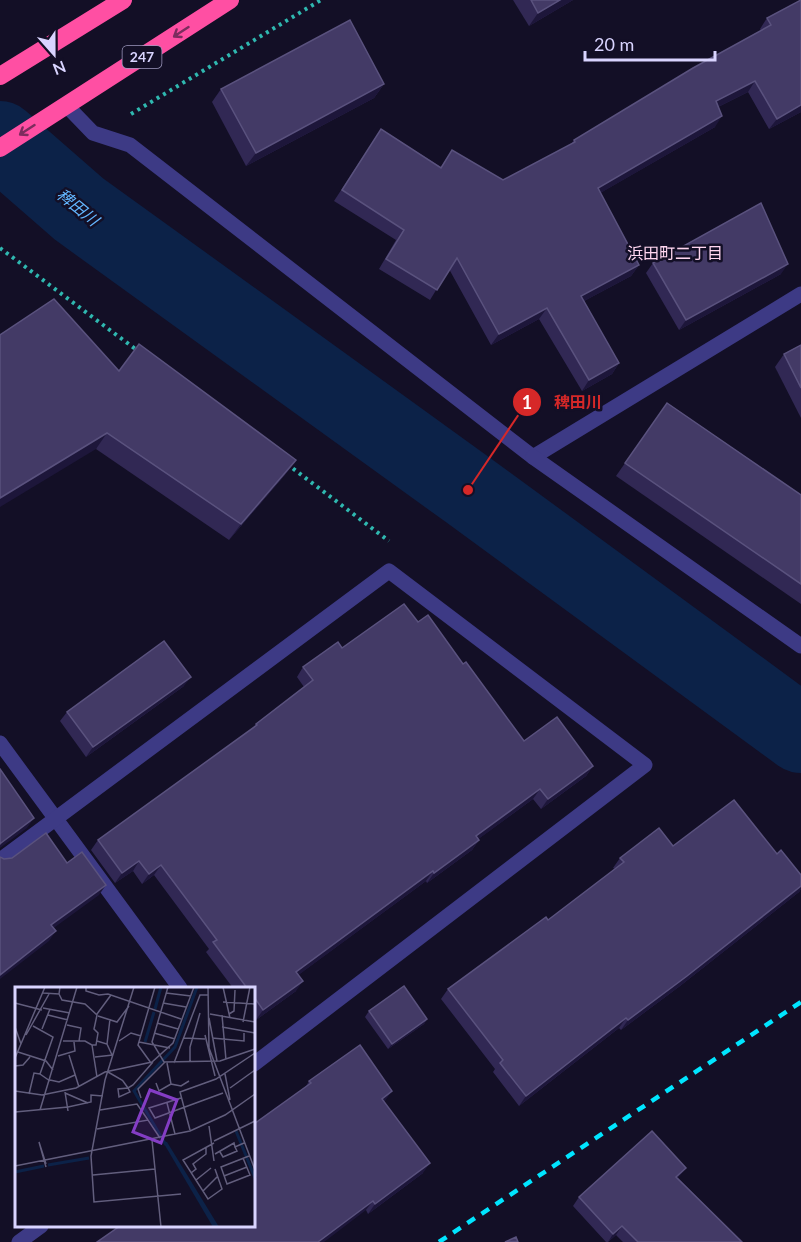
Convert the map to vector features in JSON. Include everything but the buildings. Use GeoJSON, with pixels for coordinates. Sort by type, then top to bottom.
{"type":"FeatureCollection","features":[{"type":"Feature","properties":{"kind":"highway"},"geometry":{"type":"LineString","coordinates":[[3,75],[123,0]]}},
{"type":"Feature","properties":{"kind":"highway","name":"247"},"geometry":{"type":"LineString","coordinates":[[0,148],[230,0]]}},
{"type":"Feature","properties":{"kind":"street"},"geometry":{"type":"LineString","coordinates":[[59,109],[93,133],[130,145],[533,457],[801,646]]}},
{"type":"Feature","properties":{"kind":"street"},"geometry":{"type":"LineString","coordinates":[[533,457],[801,294]]}},
{"type":"Feature","properties":{"kind":"street"},"geometry":{"type":"LineString","coordinates":[[0,860],[389,571],[645,765],[255,1063]]}},
{"type":"Feature","properties":{"kind":"street"},"geometry":{"type":"LineString","coordinates":[[0,743],[179,987]]}},
{"type":"Feature","properties":{"kind":"street"},"geometry":{"type":"LineString","coordinates":[[19,1242],[39,1227]]}},
{"type":"Feature","properties":{"kind":"path"},"geometry":{"type":"LineString","coordinates":[[93,133],[125,118],[321,0]]}},
{"type":"Feature","properties":{"kind":"path"},"geometry":{"type":"LineString","coordinates":[[0,248],[141,354]]}},
{"type":"Feature","properties":{"kind":"path"},"geometry":{"type":"LineString","coordinates":[[282,460],[404,552],[389,571]]}},
{"type":"Feature","properties":{"kind":"waterway","name":"稗田川"},"geometry":{"type":"LineString","coordinates":[[0,140],[79,209],[801,734]]}},
{"type":"Feature","properties":{"kind":"railway"},"geometry":{"type":"LineString","coordinates":[[439,1242],[801,1002]]}},
{"type":"Feature","properties":{"kind":"place","name":"稗田川"},"geometry":{"type":"Point","coordinates":[468,490]}},
{"type":"Feature","properties":{"kind":"district","name":"浜田町二丁目"},"geometry":{"type":"Point","coordinates":[675,253]}}]}
